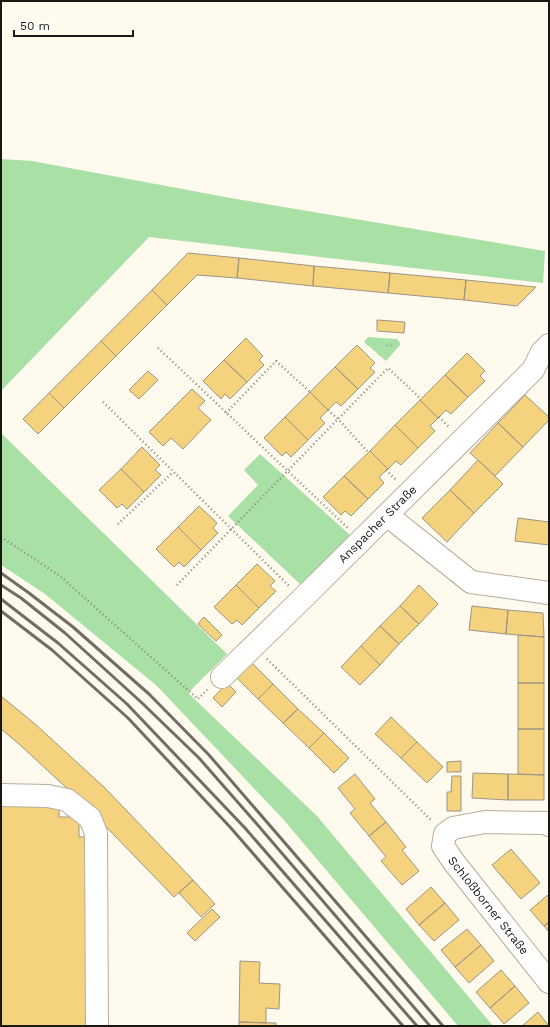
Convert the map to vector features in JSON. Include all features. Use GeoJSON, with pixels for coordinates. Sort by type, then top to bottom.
{"type":"FeatureCollection","features":[{"type":"Feature","properties":{"kind":"street","name":"Anspacher Straße"},"geometry":{"type":"LineString","coordinates":[[222,677],[387,515],[541,371],[542,352],[549,345]]}},
{"type":"Feature","properties":{"kind":"street"},"geometry":{"type":"LineString","coordinates":[[387,515],[471,582],[549,593]]}},
{"type":"Feature","properties":{"kind":"street"},"geometry":{"type":"LineString","coordinates":[[1,795],[48,796],[67,800],[90,818],[96,833],[97,1026]]}},
{"type":"Feature","properties":{"kind":"street"},"geometry":{"type":"LineString","coordinates":[[449,831],[485,822],[545,823],[549,825]]}},
{"type":"Feature","properties":{"kind":"street"},"geometry":{"type":"LineString","coordinates":[[449,831],[549,831]]}},
{"type":"Feature","properties":{"kind":"street","name":"Schloßborner Straße"},"geometry":{"type":"LineString","coordinates":[[449,831],[443,846],[453,861],[549,982]]}},
{"type":"Feature","properties":{"kind":"path"},"geometry":{"type":"LineString","coordinates":[[158,348],[362,540]]}},
{"type":"Feature","properties":{"kind":"path"},"geometry":{"type":"LineString","coordinates":[[226,413],[276,361],[310,392]]}},
{"type":"Feature","properties":{"kind":"path"},"geometry":{"type":"LineString","coordinates":[[177,585],[388,368],[421,399]]}},
{"type":"Feature","properties":{"kind":"path"},"geometry":{"type":"LineString","coordinates":[[103,402],[302,599]]}},
{"type":"Feature","properties":{"kind":"path"},"geometry":{"type":"LineString","coordinates":[[328,410],[368,452]]}},
{"type":"Feature","properties":{"kind":"path"},"geometry":{"type":"LineString","coordinates":[[118,524],[173,472]]}},
{"type":"Feature","properties":{"kind":"path"},"geometry":{"type":"LineString","coordinates":[[1,537],[60,576],[198,699]]}},
{"type":"Feature","properties":{"kind":"path"},"geometry":{"type":"LineString","coordinates":[[254,646],[449,831]]}},
{"type":"Feature","properties":{"kind":"green space"},"geometry":{"type":"Polygon","coordinates":[[[1,159],[32,161],[236,199],[545,251],[543,283],[149,237],[1,391],[1,159]]]}},
{"type":"Feature","properties":{"kind":"green space"},"geometry":{"type":"Polygon","coordinates":[[[368,337],[397,339],[401,344],[386,361],[364,342],[368,337]]]}},
{"type":"Feature","properties":{"kind":"green space"},"geometry":{"type":"Polygon","coordinates":[[[1,433],[227,654],[188,693],[317,816],[493,1026],[458,1026],[283,819],[157,686],[45,594],[1,565],[1,433]]]}},
{"type":"Feature","properties":{"kind":"green space"},"geometry":{"type":"Polygon","coordinates":[[[260,454],[351,536],[303,587],[228,516],[258,485],[244,470],[260,454]]]}},
{"type":"Feature","properties":{"kind":"building"},"geometry":{"type":"Polygon","coordinates":[[[188,253],[239,258],[237,278],[197,275],[167,305],[152,290],[188,253]]]}},
{"type":"Feature","properties":{"kind":"building"},"geometry":{"type":"Polygon","coordinates":[[[239,258],[314,266],[313,286],[237,278],[239,258]]]}},
{"type":"Feature","properties":{"kind":"building"},"geometry":{"type":"Polygon","coordinates":[[[314,266],[390,273],[388,293],[313,286],[314,266]]]}},
{"type":"Feature","properties":{"kind":"building"},"geometry":{"type":"Polygon","coordinates":[[[390,273],[466,280],[464,300],[388,293],[390,273]]]}},
{"type":"Feature","properties":{"kind":"building"},"geometry":{"type":"Polygon","coordinates":[[[466,280],[536,287],[517,306],[464,300],[466,280]]]}},
{"type":"Feature","properties":{"kind":"building"},"geometry":{"type":"Polygon","coordinates":[[[152,290],[167,305],[116,356],[101,341],[152,290]]]}},
{"type":"Feature","properties":{"kind":"building"},"geometry":{"type":"Polygon","coordinates":[[[377,320],[405,322],[404,333],[377,331],[377,320]]]}},
{"type":"Feature","properties":{"kind":"building"},"geometry":{"type":"Polygon","coordinates":[[[246,338],[263,356],[259,360],[264,365],[247,382],[224,360],[246,338]]]}},
{"type":"Feature","properties":{"kind":"building"},"geometry":{"type":"Polygon","coordinates":[[[101,341],[116,356],[64,408],[49,393],[101,341]]]}},
{"type":"Feature","properties":{"kind":"building"},"geometry":{"type":"Polygon","coordinates":[[[357,345],[375,363],[370,368],[375,372],[358,389],[335,367],[357,345]]]}},
{"type":"Feature","properties":{"kind":"building"},"geometry":{"type":"Polygon","coordinates":[[[467,353],[485,371],[480,376],[485,381],[468,397],[445,375],[467,353]]]}},
{"type":"Feature","properties":{"kind":"building"},"geometry":{"type":"Polygon","coordinates":[[[224,360],[247,382],[230,399],[225,394],[221,399],[203,381],[224,360]]]}},
{"type":"Feature","properties":{"kind":"building"},"geometry":{"type":"Polygon","coordinates":[[[335,367],[358,389],[341,406],[336,402],[328,410],[310,392],[335,367]]]}},
{"type":"Feature","properties":{"kind":"building"},"geometry":{"type":"Polygon","coordinates":[[[148,371],[158,380],[139,399],[129,390],[148,371]]]}},
{"type":"Feature","properties":{"kind":"building"},"geometry":{"type":"Polygon","coordinates":[[[445,375],[468,397],[451,414],[446,410],[438,418],[420,400],[445,375]]]}},
{"type":"Feature","properties":{"kind":"building"},"geometry":{"type":"Polygon","coordinates":[[[192,389],[205,401],[198,408],[211,420],[183,449],[171,438],[163,446],[149,432],[192,389]]]}},
{"type":"Feature","properties":{"kind":"building"},"geometry":{"type":"Polygon","coordinates":[[[310,392],[328,410],[320,418],[325,423],[308,440],[285,417],[310,392]]]}},
{"type":"Feature","properties":{"kind":"building"},"geometry":{"type":"Polygon","coordinates":[[[49,393],[64,408],[38,434],[23,419],[49,393]]]}},
{"type":"Feature","properties":{"kind":"building"},"geometry":{"type":"Polygon","coordinates":[[[525,395],[549,417],[549,420],[523,447],[498,423],[525,395]]]}},
{"type":"Feature","properties":{"kind":"building"},"geometry":{"type":"Polygon","coordinates":[[[420,400],[438,418],[430,426],[435,431],[418,448],[395,425],[420,400]]]}},
{"type":"Feature","properties":{"kind":"building"},"geometry":{"type":"Polygon","coordinates":[[[285,417],[308,440],[291,457],[286,452],[282,456],[264,438],[285,417]]]}},
{"type":"Feature","properties":{"kind":"building"},"geometry":{"type":"Polygon","coordinates":[[[498,423],[523,447],[495,476],[470,453],[498,423]]]}},
{"type":"Feature","properties":{"kind":"building"},"geometry":{"type":"Polygon","coordinates":[[[395,425],[418,448],[401,465],[396,461],[388,469],[370,451],[395,425]]]}},
{"type":"Feature","properties":{"kind":"building"},"geometry":{"type":"Polygon","coordinates":[[[142,447],[160,465],[155,470],[161,475],[144,492],[121,469],[142,447]]]}},
{"type":"Feature","properties":{"kind":"building"},"geometry":{"type":"Polygon","coordinates":[[[370,451],[388,469],[379,477],[384,483],[368,499],[344,476],[370,451]]]}},
{"type":"Feature","properties":{"kind":"building"},"geometry":{"type":"Polygon","coordinates":[[[478,460],[503,484],[474,513],[450,490],[478,460]]]}},
{"type":"Feature","properties":{"kind":"building"},"geometry":{"type":"Polygon","coordinates":[[[121,469],[144,492],[127,509],[122,504],[117,508],[99,490],[121,469]]]}},
{"type":"Feature","properties":{"kind":"building"},"geometry":{"type":"Polygon","coordinates":[[[344,476],[368,499],[351,516],[345,511],[341,515],[323,497],[344,476]]]}},
{"type":"Feature","properties":{"kind":"building"},"geometry":{"type":"Polygon","coordinates":[[[450,490],[474,513],[447,542],[422,518],[450,490]]]}},
{"type":"Feature","properties":{"kind":"building"},"geometry":{"type":"Polygon","coordinates":[[[199,506],[217,523],[213,528],[218,533],[201,550],[178,527],[199,506]]]}},
{"type":"Feature","properties":{"kind":"building"},"geometry":{"type":"Polygon","coordinates":[[[518,518],[549,522],[549,545],[515,541],[518,518]]]}},
{"type":"Feature","properties":{"kind":"building"},"geometry":{"type":"Polygon","coordinates":[[[178,527],[201,550],[184,567],[179,562],[174,567],[156,549],[178,527]]]}},
{"type":"Feature","properties":{"kind":"building"},"geometry":{"type":"Polygon","coordinates":[[[257,564],[275,581],[270,586],[276,591],[259,608],[236,585],[257,564]]]}},
{"type":"Feature","properties":{"kind":"building"},"geometry":{"type":"Polygon","coordinates":[[[236,585],[259,608],[242,625],[237,620],[232,624],[214,607],[236,585]]]}},
{"type":"Feature","properties":{"kind":"building"},"geometry":{"type":"Polygon","coordinates":[[[419,585],[438,604],[419,624],[400,606],[419,585]]]}},
{"type":"Feature","properties":{"kind":"building"},"geometry":{"type":"Polygon","coordinates":[[[400,606],[419,624],[399,644],[380,626],[400,606]]]}},
{"type":"Feature","properties":{"kind":"building"},"geometry":{"type":"Polygon","coordinates":[[[472,606],[508,610],[506,634],[469,630],[472,606]]]}},
{"type":"Feature","properties":{"kind":"building"},"geometry":{"type":"Polygon","coordinates":[[[508,610],[543,613],[544,637],[506,634],[508,610]]]}},
{"type":"Feature","properties":{"kind":"building"},"geometry":{"type":"Polygon","coordinates":[[[204,617],[222,635],[216,641],[198,624],[204,617]]]}},
{"type":"Feature","properties":{"kind":"building"},"geometry":{"type":"Polygon","coordinates":[[[380,626],[399,644],[380,665],[361,646],[380,626]]]}},
{"type":"Feature","properties":{"kind":"building"},"geometry":{"type":"Polygon","coordinates":[[[518,635],[544,637],[544,683],[518,683],[518,635]]]}},
{"type":"Feature","properties":{"kind":"building"},"geometry":{"type":"Polygon","coordinates":[[[361,646],[380,665],[360,685],[341,667],[361,646]]]}},
{"type":"Feature","properties":{"kind":"building"},"geometry":{"type":"Polygon","coordinates":[[[248,659],[273,684],[258,699],[233,674],[248,659]]]}},
{"type":"Feature","properties":{"kind":"building"},"geometry":{"type":"Polygon","coordinates":[[[227,683],[236,692],[222,707],[213,698],[227,683]]]}},
{"type":"Feature","properties":{"kind":"building"},"geometry":{"type":"Polygon","coordinates":[[[518,683],[544,683],[544,729],[518,729],[518,683]]]}},
{"type":"Feature","properties":{"kind":"building"},"geometry":{"type":"Polygon","coordinates":[[[273,684],[298,709],[283,723],[258,699],[273,684]]]}},
{"type":"Feature","properties":{"kind":"building"},"geometry":{"type":"Polygon","coordinates":[[[1,696],[35,724],[104,787],[193,880],[174,897],[85,805],[1,729],[1,696]]]}},
{"type":"Feature","properties":{"kind":"building"},"geometry":{"type":"Polygon","coordinates":[[[298,709],[324,733],[309,748],[283,723],[298,709]]]}},
{"type":"Feature","properties":{"kind":"building"},"geometry":{"type":"Polygon","coordinates":[[[391,717],[417,742],[401,758],[375,734],[391,717]]]}},
{"type":"Feature","properties":{"kind":"building"},"geometry":{"type":"Polygon","coordinates":[[[518,729],[544,729],[544,775],[518,774],[518,729]]]}},
{"type":"Feature","properties":{"kind":"building"},"geometry":{"type":"Polygon","coordinates":[[[324,733],[349,758],[334,773],[309,748],[324,733]]]}},
{"type":"Feature","properties":{"kind":"building"},"geometry":{"type":"Polygon","coordinates":[[[417,742],[443,767],[427,783],[401,758],[417,742]]]}},
{"type":"Feature","properties":{"kind":"building"},"geometry":{"type":"Polygon","coordinates":[[[461,761],[461,772],[447,772],[447,762],[461,761]]]}},
{"type":"Feature","properties":{"kind":"building"},"geometry":{"type":"Polygon","coordinates":[[[473,773],[508,774],[508,800],[472,798],[473,773]]]}},
{"type":"Feature","properties":{"kind":"building"},"geometry":{"type":"Polygon","coordinates":[[[355,774],[375,799],[370,803],[386,822],[369,836],[350,813],[355,809],[338,788],[355,774]]]}},
{"type":"Feature","properties":{"kind":"building"},"geometry":{"type":"Polygon","coordinates":[[[508,774],[544,775],[544,800],[508,800],[508,774]]]}},
{"type":"Feature","properties":{"kind":"building"},"geometry":{"type":"Polygon","coordinates":[[[452,776],[461,776],[461,811],[447,811],[447,792],[451,792],[452,776]]]}},
{"type":"Feature","properties":{"kind":"building"},"geometry":{"type":"Polygon","coordinates":[[[1,804],[59,805],[59,817],[75,817],[79,821],[79,837],[90,837],[88,1026],[1,1026],[1,804]]]}},
{"type":"Feature","properties":{"kind":"building"},"geometry":{"type":"Polygon","coordinates":[[[386,822],[406,847],[402,850],[419,871],[402,885],[381,861],[386,857],[369,836],[386,822]]]}},
{"type":"Feature","properties":{"kind":"building"},"geometry":{"type":"Polygon","coordinates":[[[511,849],[540,883],[521,899],[492,865],[511,849]]]}},
{"type":"Feature","properties":{"kind":"building"},"geometry":{"type":"Polygon","coordinates":[[[193,880],[215,904],[201,917],[179,893],[193,880]]]}},
{"type":"Feature","properties":{"kind":"building"},"geometry":{"type":"Polygon","coordinates":[[[431,887],[445,903],[419,925],[406,909],[431,887]]]}},
{"type":"Feature","properties":{"kind":"building"},"geometry":{"type":"Polygon","coordinates":[[[549,894],[549,922],[544,926],[530,910],[549,894]]]}},
{"type":"Feature","properties":{"kind":"building"},"geometry":{"type":"Polygon","coordinates":[[[445,903],[459,920],[434,941],[419,925],[445,903]]]}},
{"type":"Feature","properties":{"kind":"building"},"geometry":{"type":"Polygon","coordinates":[[[212,909],[220,917],[195,941],[187,933],[212,909]]]}},
{"type":"Feature","properties":{"kind":"building"},"geometry":{"type":"Polygon","coordinates":[[[549,922],[549,932],[544,926],[549,922]]]}},
{"type":"Feature","properties":{"kind":"building"},"geometry":{"type":"Polygon","coordinates":[[[467,929],[481,945],[455,967],[441,950],[467,929]]]}},
{"type":"Feature","properties":{"kind":"building"},"geometry":{"type":"Polygon","coordinates":[[[481,945],[494,961],[469,983],[455,967],[481,945]]]}},
{"type":"Feature","properties":{"kind":"building"},"geometry":{"type":"Polygon","coordinates":[[[240,961],[260,962],[259,983],[280,984],[279,1009],[266,1008],[266,1023],[239,1022],[240,961]]]}},
{"type":"Feature","properties":{"kind":"building"},"geometry":{"type":"Polygon","coordinates":[[[501,970],[515,986],[490,1008],[476,992],[501,970]]]}},
{"type":"Feature","properties":{"kind":"building"},"geometry":{"type":"Polygon","coordinates":[[[515,986],[529,1003],[504,1024],[490,1008],[515,986]]]}},
{"type":"Feature","properties":{"kind":"building"},"geometry":{"type":"Polygon","coordinates":[[[538,1012],[549,1026],[522,1026],[538,1012]]]}},
{"type":"Feature","properties":{"kind":"building"},"geometry":{"type":"Polygon","coordinates":[[[239,1022],[276,1023],[276,1026],[239,1026],[239,1022]]]}},
{"type":"Feature","properties":{"kind":"railway"},"geometry":{"type":"LineString","coordinates":[[1,573],[73,627],[149,694],[209,755],[443,1026]]}},
{"type":"Feature","properties":{"kind":"railway"},"geometry":{"type":"LineString","coordinates":[[1,585],[21,598],[65,633],[141,702],[199,758],[430,1026]]}},
{"type":"Feature","properties":{"kind":"railway"},"geometry":{"type":"LineString","coordinates":[[1,599],[58,643],[127,704],[245,828],[417,1026]]}},
{"type":"Feature","properties":{"kind":"railway"},"geometry":{"type":"LineString","coordinates":[[1,611],[52,650],[128,718],[230,827],[403,1026]]}}]}
